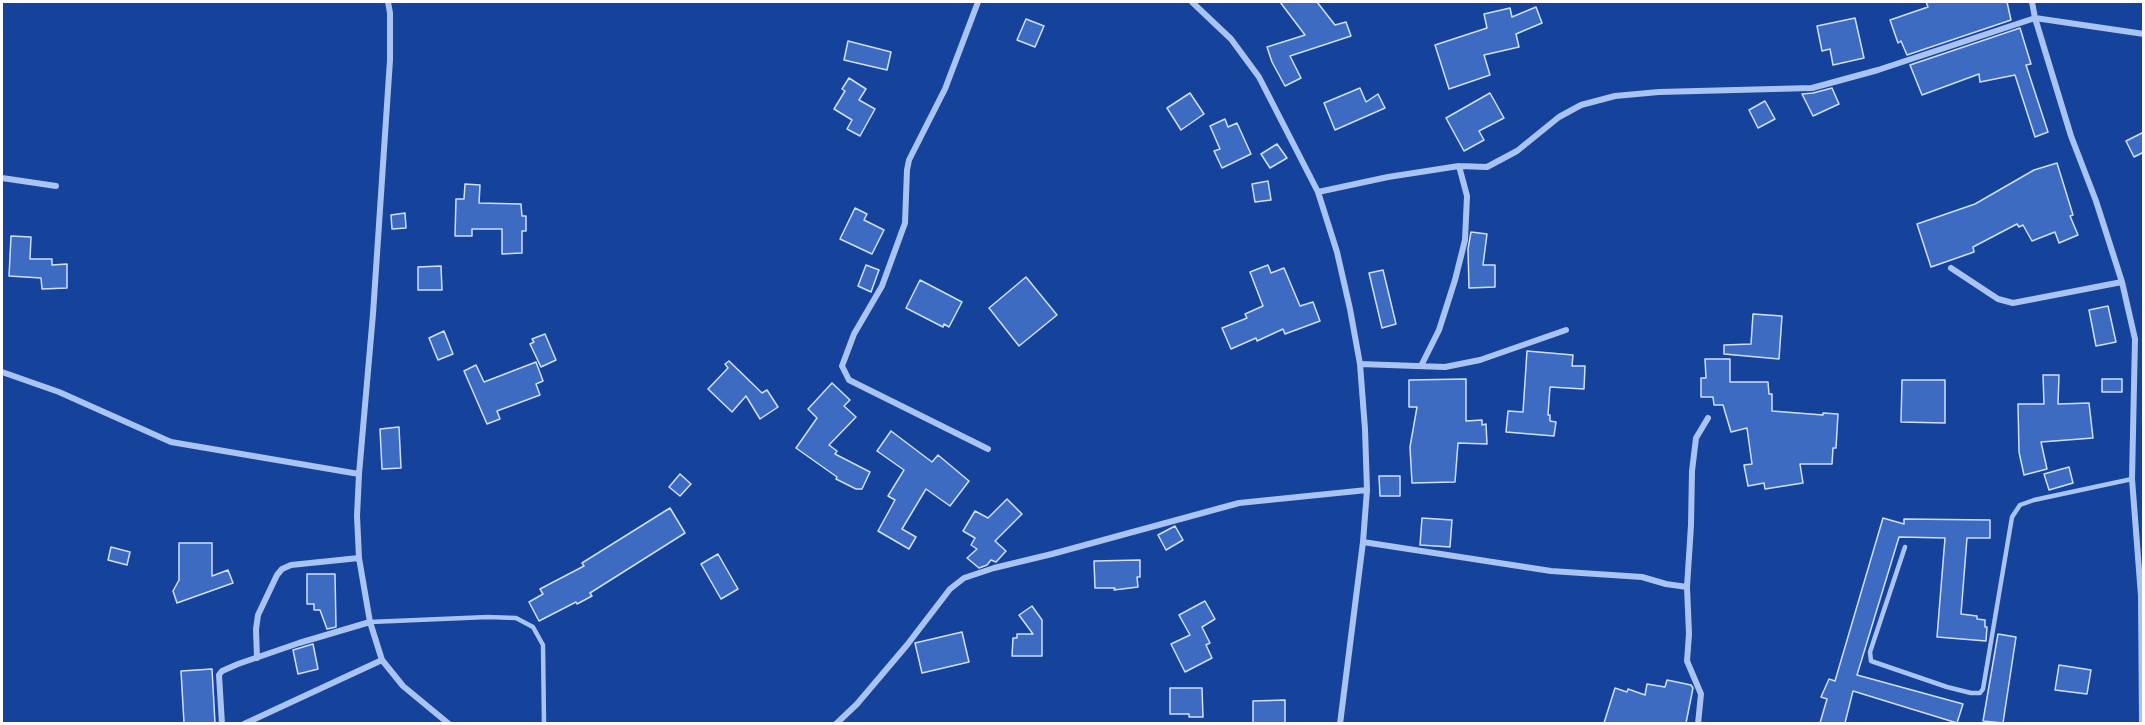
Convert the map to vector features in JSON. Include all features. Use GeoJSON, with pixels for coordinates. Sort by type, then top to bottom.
{"type":"FeatureCollection","features":[{"type":"Feature","properties":{"kind":"street"},"geometry":{"type":"LineString","coordinates":[[388,2],[390,60],[373,314],[359,474],[359,558],[370,622],[382,660],[403,686],[449,723]]}},
{"type":"Feature","properties":{"kind":"street"},"geometry":{"type":"LineString","coordinates":[[978,2],[945,89],[909,160],[906,170],[905,223],[882,286],[854,334],[842,366],[849,380],[988,449]]}},
{"type":"Feature","properties":{"kind":"street"},"geometry":{"type":"LineString","coordinates":[[1192,2],[1231,39],[1259,77],[1318,192],[1348,297],[1360,364],[1365,429],[1366,490],[1363,542],[1340,723]]}},
{"type":"Feature","properties":{"kind":"street"},"geometry":{"type":"LineString","coordinates":[[2032,2],[2071,136],[2096,201],[2122,282],[2135,339],[2133,479],[2141,596],[2142,723]]}},
{"type":"Feature","properties":{"kind":"street"},"geometry":{"type":"LineString","coordinates":[[1318,192],[1388,177],[1459,166],[1487,167],[1516,152],[1559,117],[1581,105],[1615,96],[1659,92],[1812,88],[2035,18],[2144,34]]}},
{"type":"Feature","properties":{"kind":"street"},"geometry":{"type":"LineString","coordinates":[[1421,366],[1438,330],[1455,280],[1465,240],[1467,196],[1459,166]]}},
{"type":"Feature","properties":{"kind":"street"},"geometry":{"type":"LineString","coordinates":[[2,178],[56,186]]}},
{"type":"Feature","properties":{"kind":"street"},"geometry":{"type":"LineString","coordinates":[[1951,268],[1998,298],[2013,303],[2122,282]]}},
{"type":"Feature","properties":{"kind":"street"},"geometry":{"type":"LineString","coordinates":[[1360,364],[1445,367],[1480,360],[1566,330]]}},
{"type":"Feature","properties":{"kind":"street"},"geometry":{"type":"LineString","coordinates":[[2135,339],[2144,340]]}},
{"type":"Feature","properties":{"kind":"street"},"geometry":{"type":"LineString","coordinates":[[2,372],[59,392],[171,442],[359,474]]}},
{"type":"Feature","properties":{"kind":"street"},"geometry":{"type":"LineString","coordinates":[[1698,723],[1701,694],[1687,661],[1689,634],[1687,587],[1695,438],[1708,418]]}},
{"type":"Feature","properties":{"kind":"street"},"geometry":{"type":"LineString","coordinates":[[836,723],[857,704],[950,589],[964,578],[1239,503],[1366,490]]}},
{"type":"Feature","properties":{"kind":"street"},"geometry":{"type":"LineString","coordinates":[[1363,542],[1551,571],[1642,577],[1687,587]]}},
{"type":"Feature","properties":{"kind":"street"},"geometry":{"type":"LineString","coordinates":[[257,658],[258,615],[282,569],[291,565],[359,558]]}},
{"type":"Feature","properties":{"kind":"street"},"geometry":{"type":"LineString","coordinates":[[222,723],[219,675],[222,671],[237,664],[370,622]]}},
{"type":"Feature","properties":{"kind":"street"},"geometry":{"type":"LineString","coordinates":[[244,723],[382,660]]}},
{"type":"Feature","properties":{"kind":"lane"},"geometry":{"type":"LineString","coordinates":[[1905,547],[1870,652],[1871,661],[1947,687],[1980,693],[1983,689],[2012,517],[2020,505],[2133,479]]}},
{"type":"Feature","properties":{"kind":"lane"},"geometry":{"type":"LineString","coordinates":[[370,622],[488,617],[516,618],[533,627],[543,645],[544,723]]}},
{"type":"Feature","properties":{"kind":"building"},"geometry":{"type":"Polygon","coordinates":[[[1280,2],[1317,2],[1335,25],[1346,22],[1351,36],[1290,56],[1301,78],[1285,86],[1267,47],[1305,35],[1280,2]]]}},
{"type":"Feature","properties":{"kind":"building"},"geometry":{"type":"Polygon","coordinates":[[[1926,2],[2007,2],[2011,20],[1907,55],[1901,41],[1898,43],[1890,20],[1928,7],[1926,2]]]}},
{"type":"Feature","properties":{"kind":"building"},"geometry":{"type":"Polygon","coordinates":[[[1536,7],[1542,23],[1516,34],[1519,47],[1484,55],[1490,75],[1449,89],[1435,45],[1487,28],[1484,14],[1510,8],[1512,17],[1536,7]]]}},
{"type":"Feature","properties":{"kind":"building"},"geometry":{"type":"Polygon","coordinates":[[[1855,18],[1864,58],[1833,65],[1830,49],[1822,51],[1817,26],[1855,18]]]}},
{"type":"Feature","properties":{"kind":"building"},"geometry":{"type":"Polygon","coordinates":[[[1026,19],[1044,26],[1035,47],[1017,40],[1026,19]]]}},
{"type":"Feature","properties":{"kind":"building"},"geometry":{"type":"Polygon","coordinates":[[[2020,28],[2031,64],[2026,65],[2048,132],[2035,137],[2015,75],[1980,82],[1979,74],[1922,95],[1910,65],[2020,28]]]}},
{"type":"Feature","properties":{"kind":"building"},"geometry":{"type":"Polygon","coordinates":[[[848,41],[891,52],[887,70],[844,60],[848,41]]]}},
{"type":"Feature","properties":{"kind":"building"},"geometry":{"type":"Polygon","coordinates":[[[849,78],[866,89],[859,100],[875,109],[860,136],[847,129],[852,120],[834,109],[845,91],[842,89],[849,78]]]}},
{"type":"Feature","properties":{"kind":"building"},"geometry":{"type":"Polygon","coordinates":[[[1360,88],[1366,102],[1378,94],[1385,108],[1335,130],[1324,103],[1360,88]]]}},
{"type":"Feature","properties":{"kind":"building"},"geometry":{"type":"Polygon","coordinates":[[[1832,88],[1839,104],[1813,116],[1802,94],[1832,88]]]}},
{"type":"Feature","properties":{"kind":"building"},"geometry":{"type":"Polygon","coordinates":[[[1190,93],[1204,114],[1181,130],[1167,108],[1190,93]]]}},
{"type":"Feature","properties":{"kind":"building"},"geometry":{"type":"Polygon","coordinates":[[[1490,93],[1504,118],[1479,131],[1484,140],[1464,151],[1446,118],[1490,93]]]}},
{"type":"Feature","properties":{"kind":"building"},"geometry":{"type":"Polygon","coordinates":[[[1765,101],[1775,119],[1758,128],[1749,110],[1765,101]]]}},
{"type":"Feature","properties":{"kind":"building"},"geometry":{"type":"Polygon","coordinates":[[[1225,119],[1228,127],[1237,123],[1251,154],[1222,168],[1214,151],[1220,149],[1210,126],[1225,119]]]}},
{"type":"Feature","properties":{"kind":"building"},"geometry":{"type":"Polygon","coordinates":[[[2144,132],[2144,152],[2134,157],[2126,141],[2144,132]]]}},
{"type":"Feature","properties":{"kind":"building"},"geometry":{"type":"Polygon","coordinates":[[[1277,144],[1287,158],[1270,168],[1261,154],[1277,144]]]}},
{"type":"Feature","properties":{"kind":"building"},"geometry":{"type":"Polygon","coordinates":[[[2057,163],[2073,215],[2070,216],[2078,235],[2059,243],[2055,232],[2032,241],[2023,225],[2019,227],[2017,224],[1973,247],[1974,252],[1931,267],[1917,224],[1975,204],[2034,170],[2057,163]]]}},
{"type":"Feature","properties":{"kind":"building"},"geometry":{"type":"Polygon","coordinates":[[[1268,181],[1271,200],[1255,202],[1252,184],[1268,181]]]}},
{"type":"Feature","properties":{"kind":"building"},"geometry":{"type":"Polygon","coordinates":[[[465,184],[480,185],[479,203],[521,204],[522,216],[526,216],[526,231],[522,231],[522,253],[502,254],[502,229],[472,229],[472,236],[455,236],[456,199],[464,199],[465,184]]]}},
{"type":"Feature","properties":{"kind":"building"},"geometry":{"type":"Polygon","coordinates":[[[855,208],[867,214],[864,220],[884,230],[872,254],[840,239],[855,208]]]}},
{"type":"Feature","properties":{"kind":"building"},"geometry":{"type":"Polygon","coordinates":[[[405,213],[406,228],[392,229],[391,215],[405,213]]]}},
{"type":"Feature","properties":{"kind":"building"},"geometry":{"type":"Polygon","coordinates":[[[1471,232],[1487,234],[1483,265],[1495,265],[1495,287],[1469,288],[1468,249],[1471,232]]]}},
{"type":"Feature","properties":{"kind":"building"},"geometry":{"type":"Polygon","coordinates":[[[11,236],[31,237],[30,259],[52,259],[52,265],[67,264],[67,288],[42,289],[41,278],[9,276],[11,236]]]}},
{"type":"Feature","properties":{"kind":"building"},"geometry":{"type":"Polygon","coordinates":[[[866,265],[879,270],[871,292],[858,286],[866,265]]]}},
{"type":"Feature","properties":{"kind":"building"},"geometry":{"type":"Polygon","coordinates":[[[1268,265],[1271,273],[1284,268],[1300,306],[1313,302],[1320,321],[1285,334],[1283,329],[1257,341],[1256,338],[1231,349],[1222,328],[1247,318],[1245,314],[1263,306],[1250,272],[1268,265]]]}},
{"type":"Feature","properties":{"kind":"building"},"geometry":{"type":"Polygon","coordinates":[[[441,266],[442,290],[418,290],[418,267],[441,266]]]}},
{"type":"Feature","properties":{"kind":"building"},"geometry":{"type":"Polygon","coordinates":[[[1383,270],[1396,324],[1382,328],[1369,273],[1383,270]]]}},
{"type":"Feature","properties":{"kind":"building"},"geometry":{"type":"Polygon","coordinates":[[[1026,277],[1057,315],[1019,346],[989,308],[1026,277]]]}},
{"type":"Feature","properties":{"kind":"building"},"geometry":{"type":"Polygon","coordinates":[[[920,280],[962,302],[949,327],[944,324],[943,327],[906,308],[920,280]]]}},
{"type":"Feature","properties":{"kind":"building"},"geometry":{"type":"Polygon","coordinates":[[[2108,306],[2116,342],[2096,346],[2089,310],[2108,306]]]}},
{"type":"Feature","properties":{"kind":"building"},"geometry":{"type":"Polygon","coordinates":[[[1753,314],[1782,316],[1779,359],[1724,354],[1724,345],[1751,344],[1753,314]]]}},
{"type":"Feature","properties":{"kind":"building"},"geometry":{"type":"Polygon","coordinates":[[[444,331],[453,354],[438,360],[429,338],[444,331]]]}},
{"type":"Feature","properties":{"kind":"building"},"geometry":{"type":"Polygon","coordinates":[[[545,334],[556,360],[541,367],[530,344],[534,342],[532,339],[545,334]]]}},
{"type":"Feature","properties":{"kind":"building"},"geometry":{"type":"Polygon","coordinates":[[[1527,351],[1573,355],[1572,366],[1585,366],[1584,389],[1550,387],[1548,415],[1550,415],[1550,421],[1556,422],[1554,436],[1506,432],[1508,411],[1523,412],[1527,351]]]}},
{"type":"Feature","properties":{"kind":"building"},"geometry":{"type":"Polygon","coordinates":[[[1705,359],[1730,359],[1730,382],[1768,382],[1769,394],[1772,394],[1772,411],[1838,414],[1836,448],[1833,448],[1832,464],[1800,464],[1803,483],[1765,489],[1764,483],[1748,486],[1744,465],[1752,464],[1747,428],[1731,432],[1723,405],[1714,405],[1713,397],[1701,397],[1701,378],[1706,378],[1705,359]]]}},
{"type":"Feature","properties":{"kind":"building"},"geometry":{"type":"Polygon","coordinates":[[[729,361],[762,393],[767,390],[778,407],[760,419],[746,396],[732,412],[708,389],[728,368],[725,364],[729,361]]]}},
{"type":"Feature","properties":{"kind":"building"},"geometry":{"type":"Polygon","coordinates":[[[536,362],[543,381],[536,384],[540,395],[497,411],[500,419],[487,424],[464,371],[476,365],[484,382],[536,362]]]}},
{"type":"Feature","properties":{"kind":"building"},"geometry":{"type":"Polygon","coordinates":[[[2043,375],[2059,375],[2058,404],[2089,403],[2093,438],[2041,442],[2047,469],[2024,475],[2019,452],[2018,404],[2044,404],[2043,375]]]}},
{"type":"Feature","properties":{"kind":"building"},"geometry":{"type":"Polygon","coordinates":[[[1466,379],[1466,421],[1482,420],[1482,425],[1486,424],[1487,444],[1458,443],[1455,482],[1412,483],[1410,447],[1417,407],[1409,407],[1409,380],[1466,379]]]}},
{"type":"Feature","properties":{"kind":"building"},"geometry":{"type":"Polygon","coordinates":[[[2102,379],[2122,379],[2122,392],[2102,392],[2102,379]]]}},
{"type":"Feature","properties":{"kind":"building"},"geometry":{"type":"Polygon","coordinates":[[[1902,380],[1945,380],[1945,423],[1901,422],[1902,380]]]}},
{"type":"Feature","properties":{"kind":"building"},"geometry":{"type":"Polygon","coordinates":[[[832,383],[850,400],[844,406],[856,417],[829,445],[837,451],[835,454],[870,472],[862,489],[856,489],[836,479],[837,477],[796,448],[817,418],[808,409],[832,383]]]}},
{"type":"Feature","properties":{"kind":"building"},"geometry":{"type":"Polygon","coordinates":[[[399,427],[401,468],[382,469],[380,429],[399,427]]]}},
{"type":"Feature","properties":{"kind":"building"},"geometry":{"type":"Polygon","coordinates":[[[891,431],[932,462],[938,455],[969,481],[950,506],[926,489],[902,529],[916,537],[909,549],[878,531],[895,500],[888,496],[904,470],[877,451],[891,431]]]}},
{"type":"Feature","properties":{"kind":"building"},"geometry":{"type":"Polygon","coordinates":[[[2069,467],[2073,483],[2049,490],[2044,474],[2069,467]]]}},
{"type":"Feature","properties":{"kind":"building"},"geometry":{"type":"Polygon","coordinates":[[[680,474],[691,484],[680,496],[669,487],[680,474]]]}},
{"type":"Feature","properties":{"kind":"building"},"geometry":{"type":"Polygon","coordinates":[[[1379,476],[1400,476],[1400,496],[1380,496],[1379,476]]]}},
{"type":"Feature","properties":{"kind":"building"},"geometry":{"type":"Polygon","coordinates":[[[1007,499],[1022,514],[995,541],[1006,551],[996,562],[991,560],[987,565],[979,568],[967,558],[977,549],[971,545],[975,538],[963,531],[975,511],[988,518],[1007,499]]]}},
{"type":"Feature","properties":{"kind":"building"},"geometry":{"type":"Polygon","coordinates":[[[670,508],[685,533],[590,593],[592,596],[539,621],[529,602],[543,594],[540,589],[584,566],[582,563],[670,508]]]}},
{"type":"Feature","properties":{"kind":"building"},"geometry":{"type":"Polygon","coordinates":[[[1422,518],[1452,520],[1450,547],[1420,545],[1422,518]]]}},
{"type":"Feature","properties":{"kind":"building"},"geometry":{"type":"Polygon","coordinates":[[[1883,518],[1904,524],[1904,519],[1990,520],[1990,538],[1967,538],[1961,614],[1977,616],[1977,619],[1985,620],[1986,641],[1937,637],[1945,538],[1899,537],[1857,675],[1963,704],[1957,723],[1853,691],[1845,723],[1820,723],[1827,699],[1821,697],[1829,679],[1835,681],[1883,518]]]}},
{"type":"Feature","properties":{"kind":"building"},"geometry":{"type":"Polygon","coordinates":[[[1175,526],[1183,540],[1166,550],[1158,535],[1175,526]]]}},
{"type":"Feature","properties":{"kind":"building"},"geometry":{"type":"Polygon","coordinates":[[[179,543],[212,543],[212,576],[228,570],[233,583],[177,603],[173,591],[179,580],[179,543]]]}},
{"type":"Feature","properties":{"kind":"building"},"geometry":{"type":"Polygon","coordinates":[[[111,547],[130,552],[127,565],[108,560],[111,547]]]}},
{"type":"Feature","properties":{"kind":"building"},"geometry":{"type":"Polygon","coordinates":[[[718,554],[738,589],[721,599],[701,564],[718,554]]]}},
{"type":"Feature","properties":{"kind":"building"},"geometry":{"type":"Polygon","coordinates":[[[1140,560],[1138,587],[1114,590],[1115,588],[1095,588],[1094,561],[1140,560]]]}},
{"type":"Feature","properties":{"kind":"building"},"geometry":{"type":"Polygon","coordinates":[[[307,574],[335,574],[336,627],[327,629],[320,610],[314,610],[314,604],[307,604],[307,574]]]}},
{"type":"Feature","properties":{"kind":"building"},"geometry":{"type":"Polygon","coordinates":[[[1205,601],[1215,619],[1202,627],[1210,643],[1206,645],[1212,658],[1185,672],[1171,644],[1190,635],[1179,615],[1205,601]]]}},
{"type":"Feature","properties":{"kind":"building"},"geometry":{"type":"Polygon","coordinates":[[[1032,606],[1042,620],[1042,656],[1012,656],[1013,638],[1017,638],[1017,634],[1033,634],[1019,615],[1032,606]]]}},
{"type":"Feature","properties":{"kind":"building"},"geometry":{"type":"Polygon","coordinates":[[[962,632],[969,662],[922,673],[915,643],[962,632]]]}},
{"type":"Feature","properties":{"kind":"building"},"geometry":{"type":"Polygon","coordinates":[[[1998,634],[2016,637],[2003,723],[1983,721],[1998,634]]]}},
{"type":"Feature","properties":{"kind":"building"},"geometry":{"type":"Polygon","coordinates":[[[313,644],[318,669],[298,674],[293,650],[313,644]]]}},
{"type":"Feature","properties":{"kind":"building"},"geometry":{"type":"Polygon","coordinates":[[[2059,665],[2091,670],[2087,694],[2055,690],[2059,665]]]}},
{"type":"Feature","properties":{"kind":"building"},"geometry":{"type":"Polygon","coordinates":[[[212,669],[215,723],[184,723],[181,671],[212,669]]]}},
{"type":"Feature","properties":{"kind":"building"},"geometry":{"type":"Polygon","coordinates":[[[1667,680],[1691,685],[1693,688],[1686,723],[1604,723],[1615,688],[1627,692],[1628,689],[1645,695],[1647,684],[1665,687],[1667,680]]]}},
{"type":"Feature","properties":{"kind":"building"},"geometry":{"type":"Polygon","coordinates":[[[1170,688],[1202,688],[1203,717],[1170,714],[1170,688]]]}},
{"type":"Feature","properties":{"kind":"building"},"geometry":{"type":"Polygon","coordinates":[[[1285,700],[1285,723],[1253,723],[1253,701],[1285,700]]]}}]}
